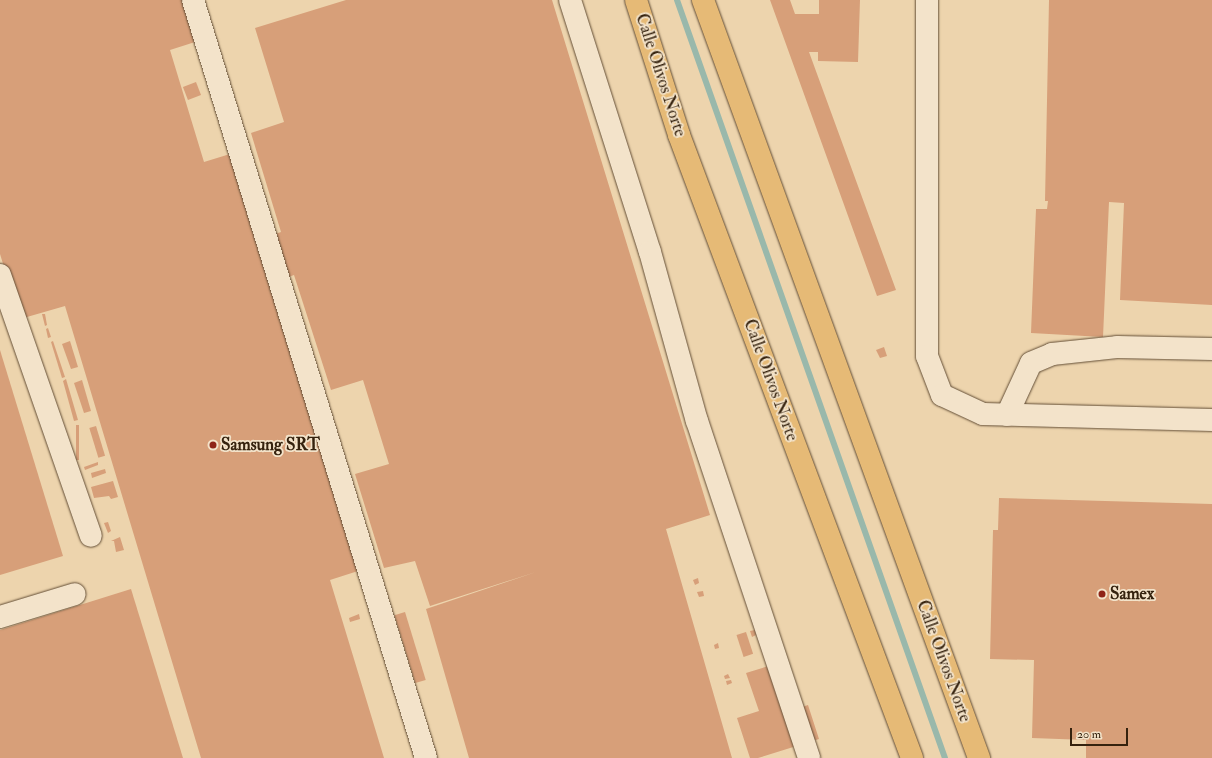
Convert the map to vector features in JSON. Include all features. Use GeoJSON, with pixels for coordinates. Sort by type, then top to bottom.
{"type":"FeatureCollection","features":[{"type":"Feature","properties":{"kind":"main road","name":"Calle Olivos Norte"},"geometry":{"type":"LineString","coordinates":[[636,0],[679,135],[912,758]]}},
{"type":"Feature","properties":{"kind":"main road","name":"Calle Olivos Norte"},"geometry":{"type":"LineString","coordinates":[[703,0],[979,758]]}},
{"type":"Feature","properties":{"kind":"lane"},"geometry":{"type":"LineString","coordinates":[[193,0],[426,758]]}},
{"type":"Feature","properties":{"kind":"lane"},"geometry":{"type":"LineString","coordinates":[[570,0],[650,252],[697,421],[809,758]]}},
{"type":"Feature","properties":{"kind":"lane"},"geometry":{"type":"LineString","coordinates":[[927,0],[926,356],[942,395],[983,414],[1212,420]]}},
{"type":"Feature","properties":{"kind":"lane"},"geometry":{"type":"LineString","coordinates":[[0,275],[91,536]]}},
{"type":"Feature","properties":{"kind":"lane"},"geometry":{"type":"LineString","coordinates":[[1007,415],[1031,363],[1052,354],[1117,347],[1212,349]]}},
{"type":"Feature","properties":{"kind":"lane"},"geometry":{"type":"LineString","coordinates":[[0,617],[75,594]]}},
{"type":"Feature","properties":{"kind":"building","name":"Samsung SRT"},"geometry":{"type":"Polygon","coordinates":[[[0,0],[183,0],[195,42],[170,50],[204,162],[230,154],[358,571],[330,580],[384,758],[201,758],[65,306],[20,319],[0,254],[0,0]]]}},
{"type":"Feature","properties":{"kind":"building"},"geometry":{"type":"Polygon","coordinates":[[[346,0],[552,0],[710,515],[666,529],[732,758],[469,758],[426,609],[536,572],[430,606],[415,561],[384,568],[355,474],[389,464],[363,380],[331,390],[294,275],[280,280],[266,237],[281,232],[251,133],[284,122],[255,28],[346,0]]]}},
{"type":"Feature","properties":{"kind":"building"},"geometry":{"type":"Polygon","coordinates":[[[770,0],[790,0],[795,14],[819,14],[819,0],[860,0],[858,62],[818,61],[818,52],[809,52],[896,290],[877,296],[770,0]]]}},
{"type":"Feature","properties":{"kind":"building"},"geometry":{"type":"Polygon","coordinates":[[[1049,0],[1212,0],[1212,305],[1120,300],[1124,203],[1109,202],[1103,337],[1031,333],[1036,209],[1047,209],[1048,201],[1045,201],[1049,0]]]}},
{"type":"Feature","properties":{"kind":"building"},"geometry":{"type":"Polygon","coordinates":[[[196,82],[201,95],[188,100],[183,87],[196,82]]]}},
{"type":"Feature","properties":{"kind":"building"},"geometry":{"type":"Polygon","coordinates":[[[42,314],[45,314],[47,325],[45,326],[42,314]]]}},
{"type":"Feature","properties":{"kind":"building"},"geometry":{"type":"Polygon","coordinates":[[[48,328],[51,337],[48,338],[46,329],[48,328]]]}},
{"type":"Feature","properties":{"kind":"building"},"geometry":{"type":"Polygon","coordinates":[[[53,341],[65,377],[62,378],[51,342],[53,341]]]}},
{"type":"Feature","properties":{"kind":"building"},"geometry":{"type":"Polygon","coordinates":[[[70,341],[78,367],[71,369],[62,344],[70,341]]]}},
{"type":"Feature","properties":{"kind":"building"},"geometry":{"type":"Polygon","coordinates":[[[884,347],[887,356],[880,358],[876,350],[884,347]]]}},
{"type":"Feature","properties":{"kind":"building"},"geometry":{"type":"Polygon","coordinates":[[[0,350],[63,556],[0,575],[0,350]]]}},
{"type":"Feature","properties":{"kind":"building"},"geometry":{"type":"Polygon","coordinates":[[[66,379],[78,420],[74,421],[63,381],[66,379]]]}},
{"type":"Feature","properties":{"kind":"building"},"geometry":{"type":"Polygon","coordinates":[[[82,380],[91,411],[84,413],[74,383],[82,380]]]}},
{"type":"Feature","properties":{"kind":"building"},"geometry":{"type":"Polygon","coordinates":[[[76,425],[79,425],[79,460],[76,460],[76,425]]]}},
{"type":"Feature","properties":{"kind":"building"},"geometry":{"type":"Polygon","coordinates":[[[96,426],[105,456],[98,458],[89,428],[96,426]]]}},
{"type":"Feature","properties":{"kind":"building"},"geometry":{"type":"Polygon","coordinates":[[[98,462],[98,465],[85,470],[84,467],[98,462]]]}},
{"type":"Feature","properties":{"kind":"building"},"geometry":{"type":"Polygon","coordinates":[[[105,469],[106,473],[92,478],[91,473],[105,469]]]}},
{"type":"Feature","properties":{"kind":"building"},"geometry":{"type":"Polygon","coordinates":[[[113,481],[118,497],[111,499],[109,496],[94,498],[91,487],[113,481]]]}},
{"type":"Feature","properties":{"kind":"building","name":"Samex"},"geometry":{"type":"Polygon","coordinates":[[[999,498],[1212,504],[1212,758],[1086,758],[1086,740],[1032,738],[1034,660],[990,659],[993,530],[998,530],[999,498]]]}},
{"type":"Feature","properties":{"kind":"building"},"geometry":{"type":"Polygon","coordinates":[[[108,522],[111,531],[108,533],[104,523],[108,522]]]}},
{"type":"Feature","properties":{"kind":"building"},"geometry":{"type":"Polygon","coordinates":[[[120,537],[124,550],[116,552],[114,541],[111,541],[120,537]]]}},
{"type":"Feature","properties":{"kind":"building"},"geometry":{"type":"Polygon","coordinates":[[[698,578],[699,583],[695,585],[693,580],[698,578]]]}},
{"type":"Feature","properties":{"kind":"building"},"geometry":{"type":"Polygon","coordinates":[[[131,589],[183,758],[0,758],[0,630],[131,589]]]}},
{"type":"Feature","properties":{"kind":"building"},"geometry":{"type":"Polygon","coordinates":[[[703,591],[704,596],[699,597],[697,592],[703,591]]]}},
{"type":"Feature","properties":{"kind":"building"},"geometry":{"type":"Polygon","coordinates":[[[405,612],[426,680],[415,683],[394,615],[405,612]]]}},
{"type":"Feature","properties":{"kind":"building"},"geometry":{"type":"Polygon","coordinates":[[[359,614],[360,619],[350,622],[349,618],[359,614]]]}},
{"type":"Feature","properties":{"kind":"building"},"geometry":{"type":"Polygon","coordinates":[[[755,630],[756,635],[752,637],[750,631],[755,630]]]}},
{"type":"Feature","properties":{"kind":"building"},"geometry":{"type":"Polygon","coordinates":[[[746,632],[753,654],[744,657],[736,635],[746,632]]]}},
{"type":"Feature","properties":{"kind":"building"},"geometry":{"type":"Polygon","coordinates":[[[718,643],[719,648],[715,649],[714,645],[718,643]]]}},
{"type":"Feature","properties":{"kind":"building"},"geometry":{"type":"Polygon","coordinates":[[[775,664],[790,711],[808,705],[819,739],[758,758],[750,758],[737,718],[759,711],[746,673],[775,664]]]}},
{"type":"Feature","properties":{"kind":"building"},"geometry":{"type":"Polygon","coordinates":[[[728,674],[730,678],[725,679],[724,676],[728,674]]]}},
{"type":"Feature","properties":{"kind":"building"},"geometry":{"type":"Polygon","coordinates":[[[731,680],[732,683],[727,685],[726,681],[731,680]]]}},
{"type":"Feature","properties":{"kind":"waterway"},"geometry":{"type":"LineString","coordinates":[[677,0],[945,758]]}},
{"type":"Feature","properties":{"kind":"place","name":"Samsung SRT"},"geometry":{"type":"Point","coordinates":[213,445]}},
{"type":"Feature","properties":{"kind":"place","name":"Samex"},"geometry":{"type":"Point","coordinates":[1102,594]}}]}
